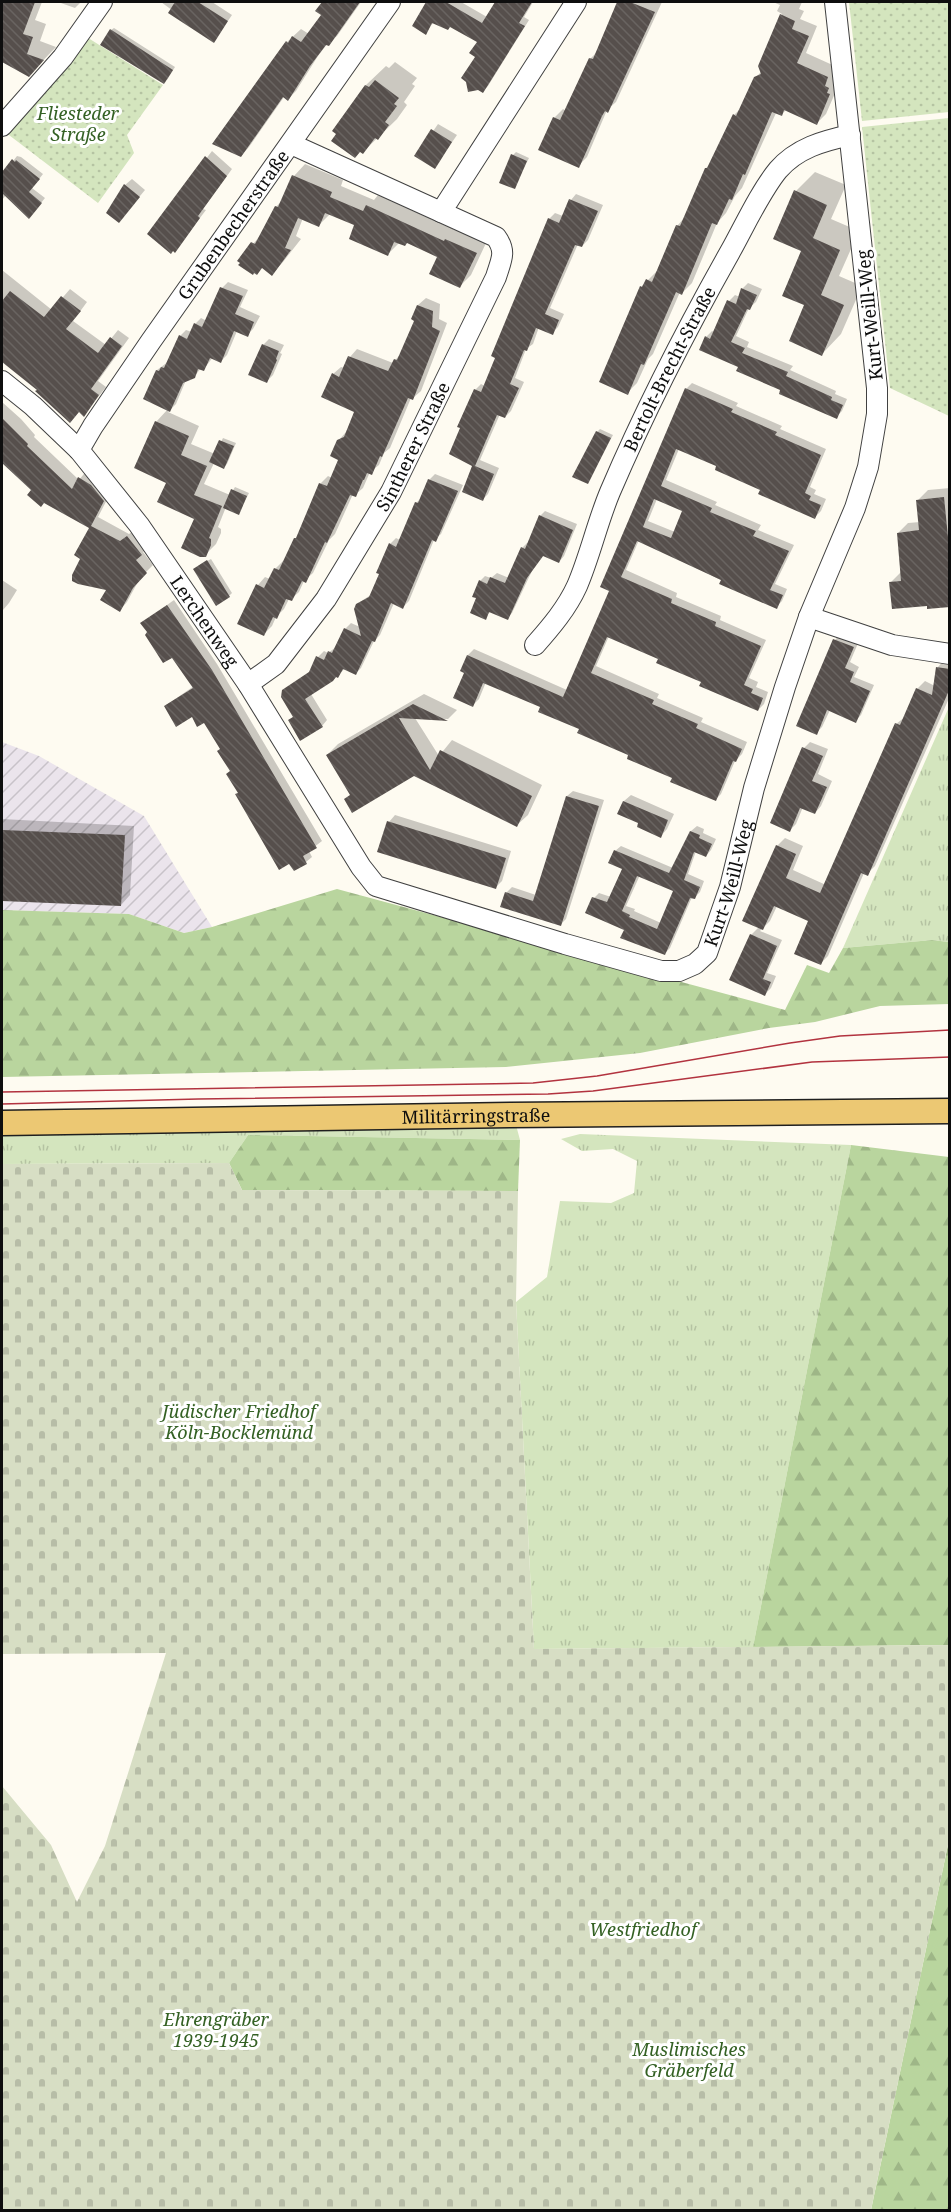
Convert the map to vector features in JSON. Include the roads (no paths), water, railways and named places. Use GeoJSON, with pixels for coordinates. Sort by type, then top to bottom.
{"type":"FeatureCollection","features":[{"type":"Feature","properties":{"kind":"main road","name":"Militärringstraße"},"geometry":{"type":"LineString","coordinates":[[2,1123],[519,1114],[943,1115]]}},
{"type":"Feature","properties":{"kind":"street"},"geometry":{"type":"LineString","coordinates":[[2,126],[63,57],[102,2]]}},
{"type":"Feature","properties":{"kind":"street","name":"Grubenbecherstraße"},"geometry":{"type":"LineString","coordinates":[[79,450],[151,341],[390,2]]}},
{"type":"Feature","properties":{"kind":"street"},"geometry":{"type":"LineString","coordinates":[[441,212],[576,2]]}},
{"type":"Feature","properties":{"kind":"street","name":"Kurt-Weill-Weg"},"geometry":{"type":"LineString","coordinates":[[376,886],[660,971],[679,971],[695,964],[706,953],[728,895],[754,788],[809,617],[855,508],[868,466],[877,414],[877,388],[835,2]]}},
{"type":"Feature","properties":{"kind":"street","name":"Bertolt-Brecht-Straße"},"geometry":{"type":"LineString","coordinates":[[535,645],[555,623],[576,587],[610,493],[652,402],[696,313],[756,206],[778,171],[800,151],[826,140],[850,135]]}},
{"type":"Feature","properties":{"kind":"street","name":"Sintherer Straße"},"geometry":{"type":"LineString","coordinates":[[248,684],[276,664],[326,599],[391,492],[496,277],[503,254],[502,246],[496,237],[291,144]]}},
{"type":"Feature","properties":{"kind":"street","name":"Lerchenweg"},"geometry":{"type":"LineString","coordinates":[[2,381],[33,406],[79,450],[139,525],[248,684],[361,867],[376,886]]}},
{"type":"Feature","properties":{"kind":"street"},"geometry":{"type":"LineString","coordinates":[[809,617],[891,645],[950,654]]}},
{"type":"Feature","properties":{"kind":"tram line"},"geometry":{"type":"LineString","coordinates":[[2,1092],[533,1083],[597,1076],[840,1036],[950,1030]]}},
{"type":"Feature","properties":{"kind":"tram line"},"geometry":{"type":"LineString","coordinates":[[2,1104],[548,1094],[593,1091],[812,1062],[950,1057]]}},
{"type":"Feature","properties":{"kind":"park label","name":"Fliesteder Straße"},"geometry":{"type":"Point","coordinates":[78,123]}},
{"type":"Feature","properties":{"kind":"park label","name":"Jüdischer Friedhof Köln-Bocklemünd"},"geometry":{"type":"Point","coordinates":[239,1421]}},
{"type":"Feature","properties":{"kind":"park label","name":"Westfriedhof"},"geometry":{"type":"Point","coordinates":[643,1929]}},
{"type":"Feature","properties":{"kind":"park label","name":"Ehrengräber 1939-1945"},"geometry":{"type":"Point","coordinates":[216,2029]}},
{"type":"Feature","properties":{"kind":"park label","name":"Muslimisches Gräberfeld"},"geometry":{"type":"Point","coordinates":[689,2059]}}]}
